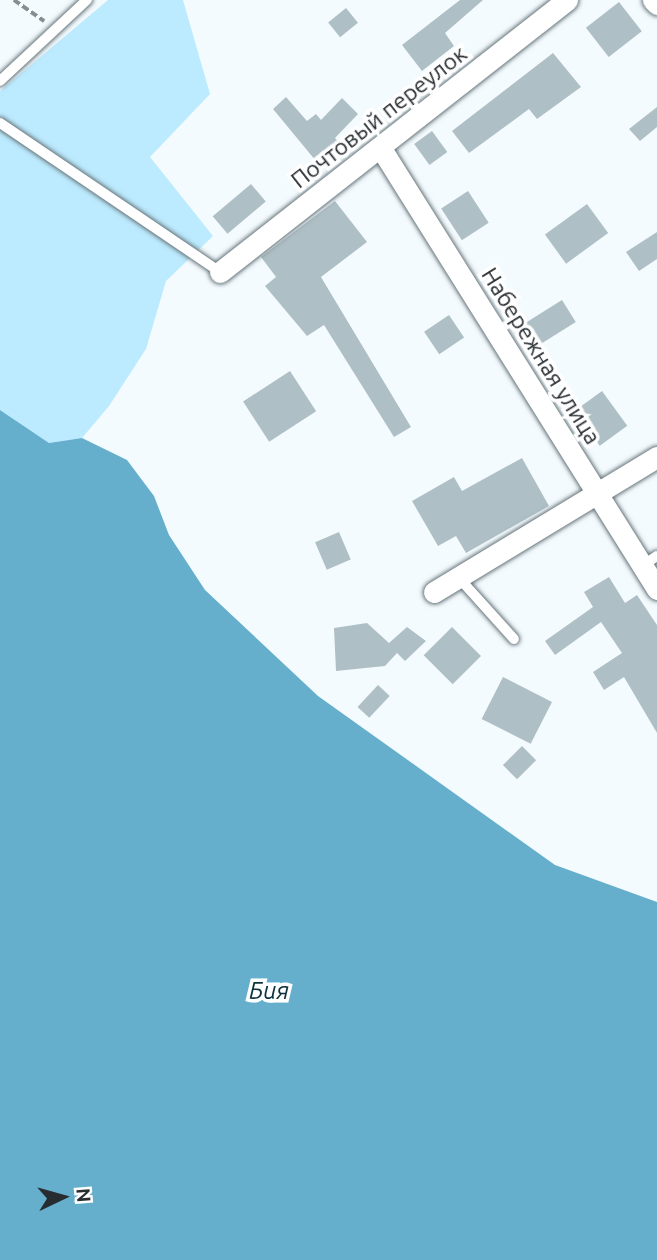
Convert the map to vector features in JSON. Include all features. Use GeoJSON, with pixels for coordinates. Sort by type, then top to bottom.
{"type":"FeatureCollection","features":[{"type":"Feature","properties":{"kind":"street","name":"Почтовый переулок"},"geometry":{"type":"LineString","coordinates":[[220,272],[382,150],[567,0]]}},
{"type":"Feature","properties":{"kind":"street"},"geometry":{"type":"LineString","coordinates":[[653,0],[657,4]]}},
{"type":"Feature","properties":{"kind":"street","name":"Набережная улица"},"geometry":{"type":"LineString","coordinates":[[382,150],[597,498],[649,561],[657,589]]}},
{"type":"Feature","properties":{"kind":"street"},"geometry":{"type":"LineString","coordinates":[[434,592],[597,498],[657,457]]}},
{"type":"Feature","properties":{"kind":"lane"},"geometry":{"type":"LineString","coordinates":[[0,81],[87,0]]}},
{"type":"Feature","properties":{"kind":"lane"},"geometry":{"type":"LineString","coordinates":[[0,123],[220,272]]}},
{"type":"Feature","properties":{"kind":"lane"},"geometry":{"type":"LineString","coordinates":[[458,578],[514,639]]}},
{"type":"Feature","properties":{"kind":"path"},"geometry":{"type":"LineString","coordinates":[[14,0],[56,29]]}},
{"type":"Feature","properties":{"kind":"shaded area"},"geometry":{"type":"Polygon","coordinates":[[[108,0],[183,0],[210,94],[150,157],[213,236],[166,281],[146,349],[109,406],[82,438],[49,443],[0,410],[0,91],[108,0]]]}},
{"type":"Feature","properties":{"kind":"water","name":"Бия"},"geometry":{"type":"Polygon","coordinates":[[[0,410],[49,443],[82,438],[127,460],[154,496],[169,535],[205,590],[318,696],[555,865],[657,902],[657,1260],[0,1260],[0,410]]]}},
{"type":"Feature","properties":{"kind":"building"},"geometry":{"type":"Polygon","coordinates":[[[460,0],[483,0],[445,33],[454,46],[422,71],[402,45],[460,0]]]}},
{"type":"Feature","properties":{"kind":"building"},"geometry":{"type":"Polygon","coordinates":[[[619,2],[642,31],[609,57],[586,28],[619,2]]]}},
{"type":"Feature","properties":{"kind":"building"},"geometry":{"type":"Polygon","coordinates":[[[346,8],[358,23],[340,37],[328,22],[346,8]]]}},
{"type":"Feature","properties":{"kind":"building"},"geometry":{"type":"Polygon","coordinates":[[[553,53],[581,87],[537,119],[529,109],[469,153],[452,131],[553,53]]]}},
{"type":"Feature","properties":{"kind":"building"},"geometry":{"type":"Polygon","coordinates":[[[286,97],[307,121],[316,114],[321,120],[342,98],[358,114],[335,138],[339,143],[316,161],[273,109],[286,97]]]}},
{"type":"Feature","properties":{"kind":"building"},"geometry":{"type":"Polygon","coordinates":[[[657,107],[657,127],[640,141],[629,129],[657,107]]]}},
{"type":"Feature","properties":{"kind":"building"},"geometry":{"type":"Polygon","coordinates":[[[432,131],[447,152],[429,165],[414,144],[432,131]]]}},
{"type":"Feature","properties":{"kind":"building"},"geometry":{"type":"Polygon","coordinates":[[[251,184],[266,202],[227,234],[213,216],[251,184]]]}},
{"type":"Feature","properties":{"kind":"building"},"geometry":{"type":"Polygon","coordinates":[[[468,191],[489,223],[462,240],[441,208],[468,191]]]}},
{"type":"Feature","properties":{"kind":"building"},"geometry":{"type":"Polygon","coordinates":[[[335,201],[367,242],[321,277],[411,427],[394,437],[324,325],[307,336],[265,286],[276,277],[261,257],[335,201]]]}},
{"type":"Feature","properties":{"kind":"building"},"geometry":{"type":"Polygon","coordinates":[[[587,204],[608,233],[566,264],[545,235],[587,204]]]}},
{"type":"Feature","properties":{"kind":"building"},"geometry":{"type":"Polygon","coordinates":[[[657,232],[657,259],[639,271],[626,252],[657,232]]]}},
{"type":"Feature","properties":{"kind":"building"},"geometry":{"type":"Polygon","coordinates":[[[562,300],[576,322],[536,347],[522,325],[562,300]]]}},
{"type":"Feature","properties":{"kind":"building"},"geometry":{"type":"Polygon","coordinates":[[[449,315],[464,337],[439,354],[424,332],[449,315]]]}},
{"type":"Feature","properties":{"kind":"building"},"geometry":{"type":"Polygon","coordinates":[[[290,371],[316,411],[269,442],[243,401],[290,371]]]}},
{"type":"Feature","properties":{"kind":"building"},"geometry":{"type":"Polygon","coordinates":[[[602,391],[627,426],[600,446],[574,411],[602,391]]]}},
{"type":"Feature","properties":{"kind":"building"},"geometry":{"type":"Polygon","coordinates":[[[522,458],[549,506],[466,553],[456,536],[438,546],[412,501],[454,477],[462,491],[522,458]]]}},
{"type":"Feature","properties":{"kind":"building"},"geometry":{"type":"Polygon","coordinates":[[[339,532],[351,560],[327,570],[315,542],[339,532]]]}},
{"type":"Feature","properties":{"kind":"building"},"geometry":{"type":"Polygon","coordinates":[[[609,577],[625,603],[637,595],[657,625],[657,733],[624,677],[604,690],[593,672],[622,653],[601,622],[555,655],[545,641],[593,607],[584,592],[609,577]]]}},
{"type":"Feature","properties":{"kind":"building"},"geometry":{"type":"Polygon","coordinates":[[[367,623],[389,643],[407,627],[426,641],[405,661],[397,653],[385,666],[336,671],[334,628],[367,623]]]}},
{"type":"Feature","properties":{"kind":"building"},"geometry":{"type":"Polygon","coordinates":[[[452,627],[481,656],[453,684],[424,655],[452,627]]]}},
{"type":"Feature","properties":{"kind":"building"},"geometry":{"type":"Polygon","coordinates":[[[503,677],[552,702],[531,744],[482,719],[503,677]]]}},
{"type":"Feature","properties":{"kind":"building"},"geometry":{"type":"Polygon","coordinates":[[[378,685],[390,696],[369,718],[358,707],[378,685]]]}},
{"type":"Feature","properties":{"kind":"building"},"geometry":{"type":"Polygon","coordinates":[[[522,746],[536,760],[517,779],[503,765],[522,746]]]}}]}
